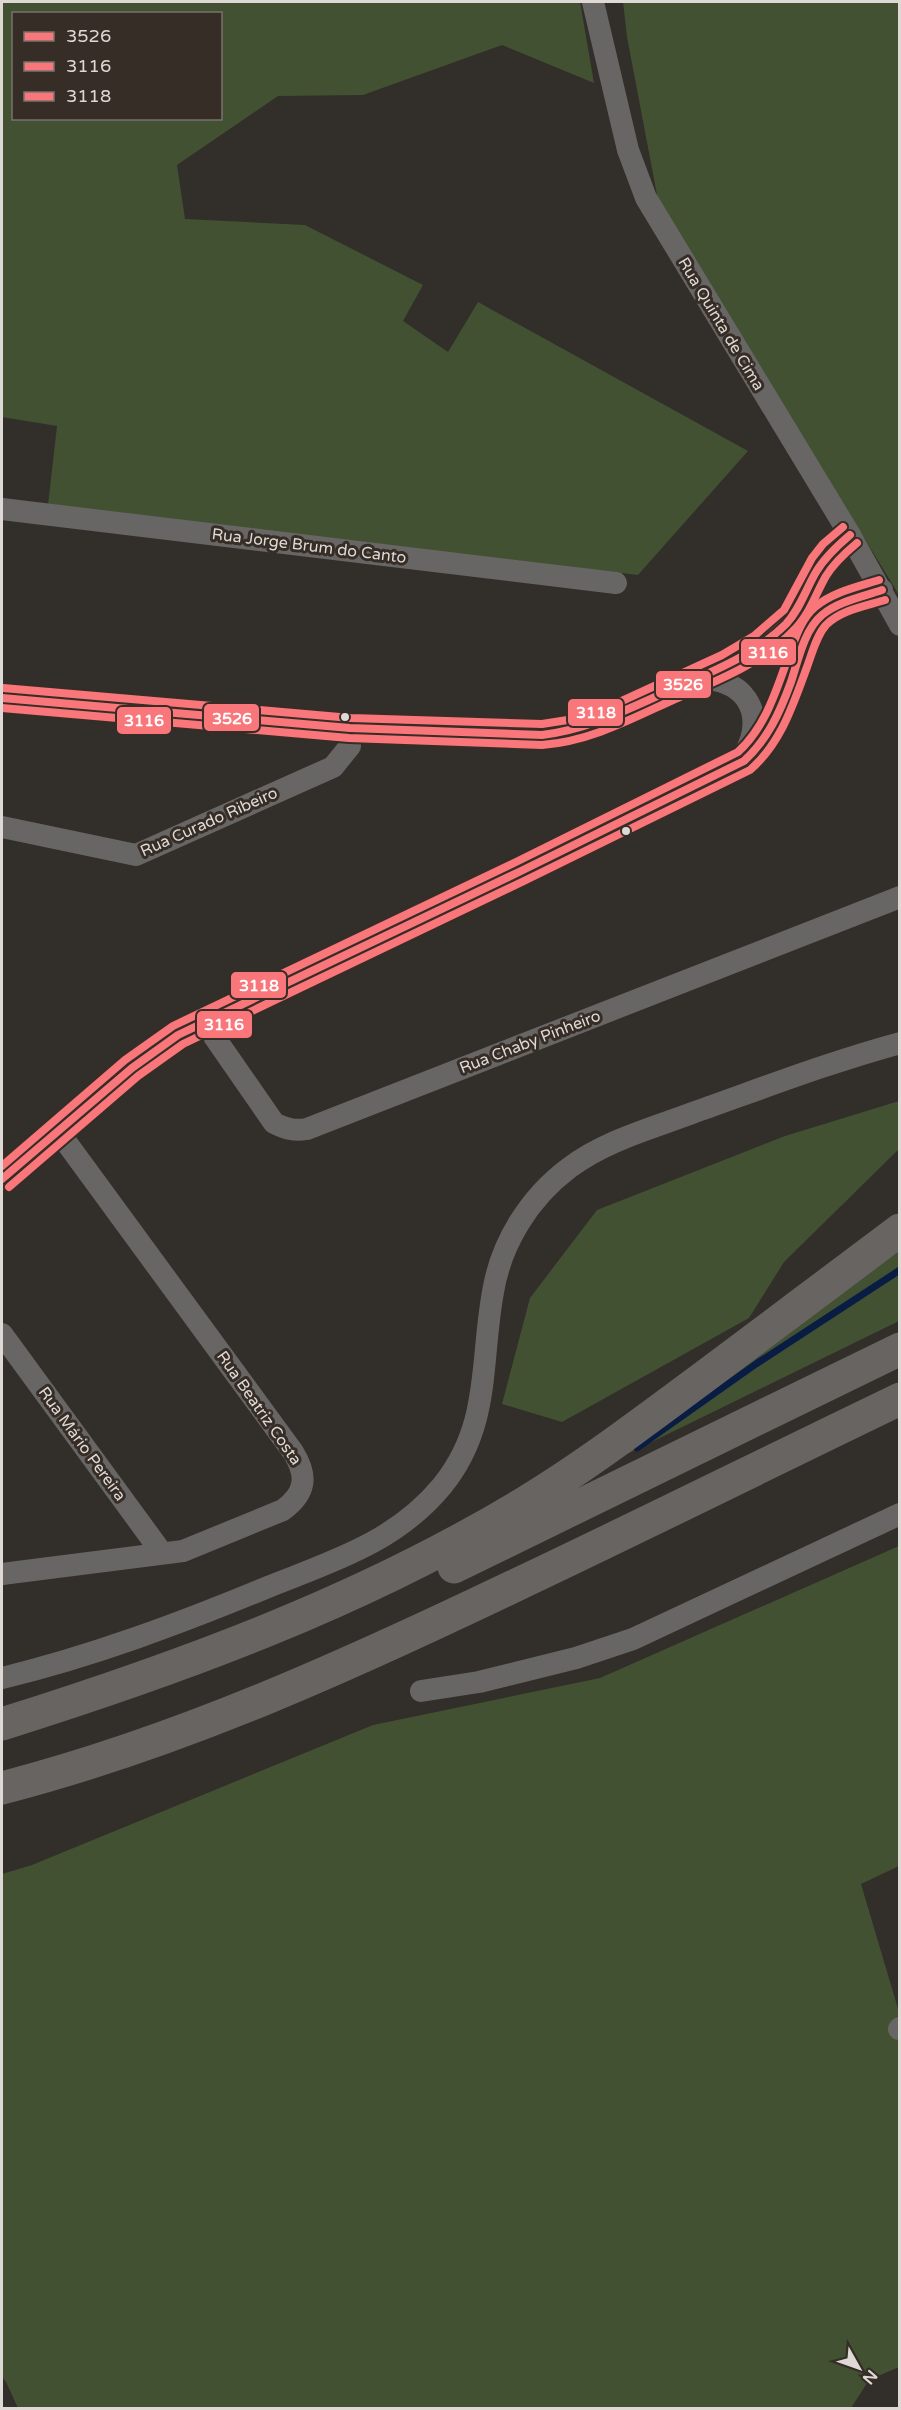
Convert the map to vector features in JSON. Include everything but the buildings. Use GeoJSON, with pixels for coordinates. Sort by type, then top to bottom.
{"type":"FeatureCollection","features":[{"type":"Feature","properties":{"kind":"highway"},"geometry":{"type":"LineString","coordinates":[[2,1724],[192,1661],[297,1618],[388,1576],[490,1523],[526,1503],[637,1427],[900,1230]]}},
{"type":"Feature","properties":{"kind":"highway"},"geometry":{"type":"LineString","coordinates":[[2,1742],[130,1702],[307,1634],[436,1575],[900,1349]]}},
{"type":"Feature","properties":{"kind":"highway"},"geometry":{"type":"LineString","coordinates":[[2,1788],[113,1754],[276,1694],[363,1657],[578,1556],[900,1399]]}},
{"type":"Feature","properties":{"kind":"highway"},"geometry":{"type":"LineString","coordinates":[[578,1556],[900,1415]]}},
{"type":"Feature","properties":{"kind":"street","name":"Rua Quinta de Cima"},"geometry":{"type":"LineString","coordinates":[[593,2],[628,150],[646,198],[850,535],[900,625]]}},
{"type":"Feature","properties":{"kind":"street","name":"Rua Jorge Brum do Canto"},"geometry":{"type":"LineString","coordinates":[[2,509],[616,583]]}},
{"type":"Feature","properties":{"kind":"street"},"geometry":{"type":"LineString","coordinates":[[2,698],[350,728],[542,735],[566,732],[597,723],[689,681],[772,637],[788,622],[801,603],[820,566],[834,547],[850,535]]}},
{"type":"Feature","properties":{"kind":"street"},"geometry":{"type":"LineString","coordinates":[[2,1179],[157,1048],[178,1035],[733,767],[755,752],[766,738],[774,724],[809,632],[821,616],[837,606],[882,590]]}},
{"type":"Feature","properties":{"kind":"street"},"geometry":{"type":"LineString","coordinates":[[689,681],[710,678],[726,682],[741,693],[752,709],[755,720],[751,743],[733,767]]}},
{"type":"Feature","properties":{"kind":"street","name":"Rua Curado Ribeiro"},"geometry":{"type":"LineString","coordinates":[[2,827],[136,855],[333,767],[350,746],[350,728]]}},
{"type":"Feature","properties":{"kind":"street","name":"Rua Chaby Pinheiro"},"geometry":{"type":"LineString","coordinates":[[204,1022],[274,1123],[296,1131],[307,1129],[900,897]]}},
{"type":"Feature","properties":{"kind":"street"},"geometry":{"type":"LineString","coordinates":[[2,1678],[115,1645],[205,1613],[374,1543],[403,1525],[444,1483],[471,1438],[480,1406],[493,1291],[502,1255],[528,1210],[552,1183],[576,1163],[621,1140],[841,1060],[900,1043]]}},
{"type":"Feature","properties":{"kind":"street","name":"Rua Beatriz Costa"},"geometry":{"type":"LineString","coordinates":[[2,1574],[183,1551],[283,1510],[295,1502],[304,1476],[293,1452],[58,1131]]}},
{"type":"Feature","properties":{"kind":"street","name":"Rua Mário Pereira"},"geometry":{"type":"LineString","coordinates":[[2,1334],[162,1553]]}},
{"type":"Feature","properties":{"kind":"street"},"geometry":{"type":"LineString","coordinates":[[421,1691],[479,1682],[555,1663],[633,1639],[900,1514]]}},
{"type":"Feature","properties":{"kind":"green space"},"geometry":{"type":"Polygon","coordinates":[[[2,2],[580,2],[594,83],[502,45],[363,95],[278,96],[177,165],[185,219],[305,225],[423,285],[403,321],[448,352],[478,302],[748,451],[638,575],[48,505],[57,426],[2,417],[2,2]]]}},
{"type":"Feature","properties":{"kind":"green space"},"geometry":{"type":"Polygon","coordinates":[[[623,2],[899,2],[899,595],[658,200],[627,37],[623,2]]]}},
{"type":"Feature","properties":{"kind":"green space"},"geometry":{"type":"Polygon","coordinates":[[[899,1101],[899,1149],[784,1262],[749,1318],[562,1422],[502,1404],[530,1298],[597,1210],[785,1136],[899,1101]]]}},
{"type":"Feature","properties":{"kind":"green space"},"geometry":{"type":"Polygon","coordinates":[[[899,1242],[899,1321],[621,1457],[899,1242]]]}},
{"type":"Feature","properties":{"kind":"green space"},"geometry":{"type":"Polygon","coordinates":[[[899,1546],[899,1866],[861,1884],[899,2012],[899,2367],[869,2380],[851,2408],[18,2408],[2,2377],[2,1874],[32,1865],[373,1725],[600,1678],[899,1546]]]}},
{"type":"Feature","properties":{"kind":"waterway"},"geometry":{"type":"LineString","coordinates":[[637,1448],[756,1364],[900,1270]]}},
{"type":"Feature","properties":{"kind":"transit line","name":"3118"},"geometry":{"type":"LineString","coordinates":[[3,688],[351,718],[542,724],[574,719],[600,711],[722,655],[754,636],[784,610],[812,558],[823,544],[843,527]]}},
{"type":"Feature","properties":{"kind":"transit line","name":"3526"},"geometry":{"type":"LineString","coordinates":[[2,698],[350,728],[542,735],[560,732],[624,711],[717,669],[761,645],[791,618],[812,578],[832,552],[850,535]]}},
{"type":"Feature","properties":{"kind":"transit line","name":"3116"},"geometry":{"type":"LineString","coordinates":[[2,708],[349,738],[542,745],[560,743],[594,734],[627,721],[722,678],[767,653],[799,625],[829,571],[857,543]]}},
{"type":"Feature","properties":{"kind":"transit line","name":"3118"},"geometry":{"type":"LineString","coordinates":[[2,1166],[125,1060],[173,1026],[516,862],[738,752],[748,742],[763,719],[775,695],[796,636],[810,612],[837,594],[879,580]]}},
{"type":"Feature","properties":{"kind":"transit line","name":"3526"},"geometry":{"type":"LineString","coordinates":[[2,1179],[132,1068],[178,1035],[521,871],[744,761],[760,744],[778,714],[802,646],[816,621],[836,606],[882,590]]}},
{"type":"Feature","properties":{"kind":"transit line","name":"3116"},"geometry":{"type":"LineString","coordinates":[[9,1187],[138,1076],[183,1044],[750,770],[770,748],[785,723],[817,640],[826,625],[846,612],[885,600]]}}]}
